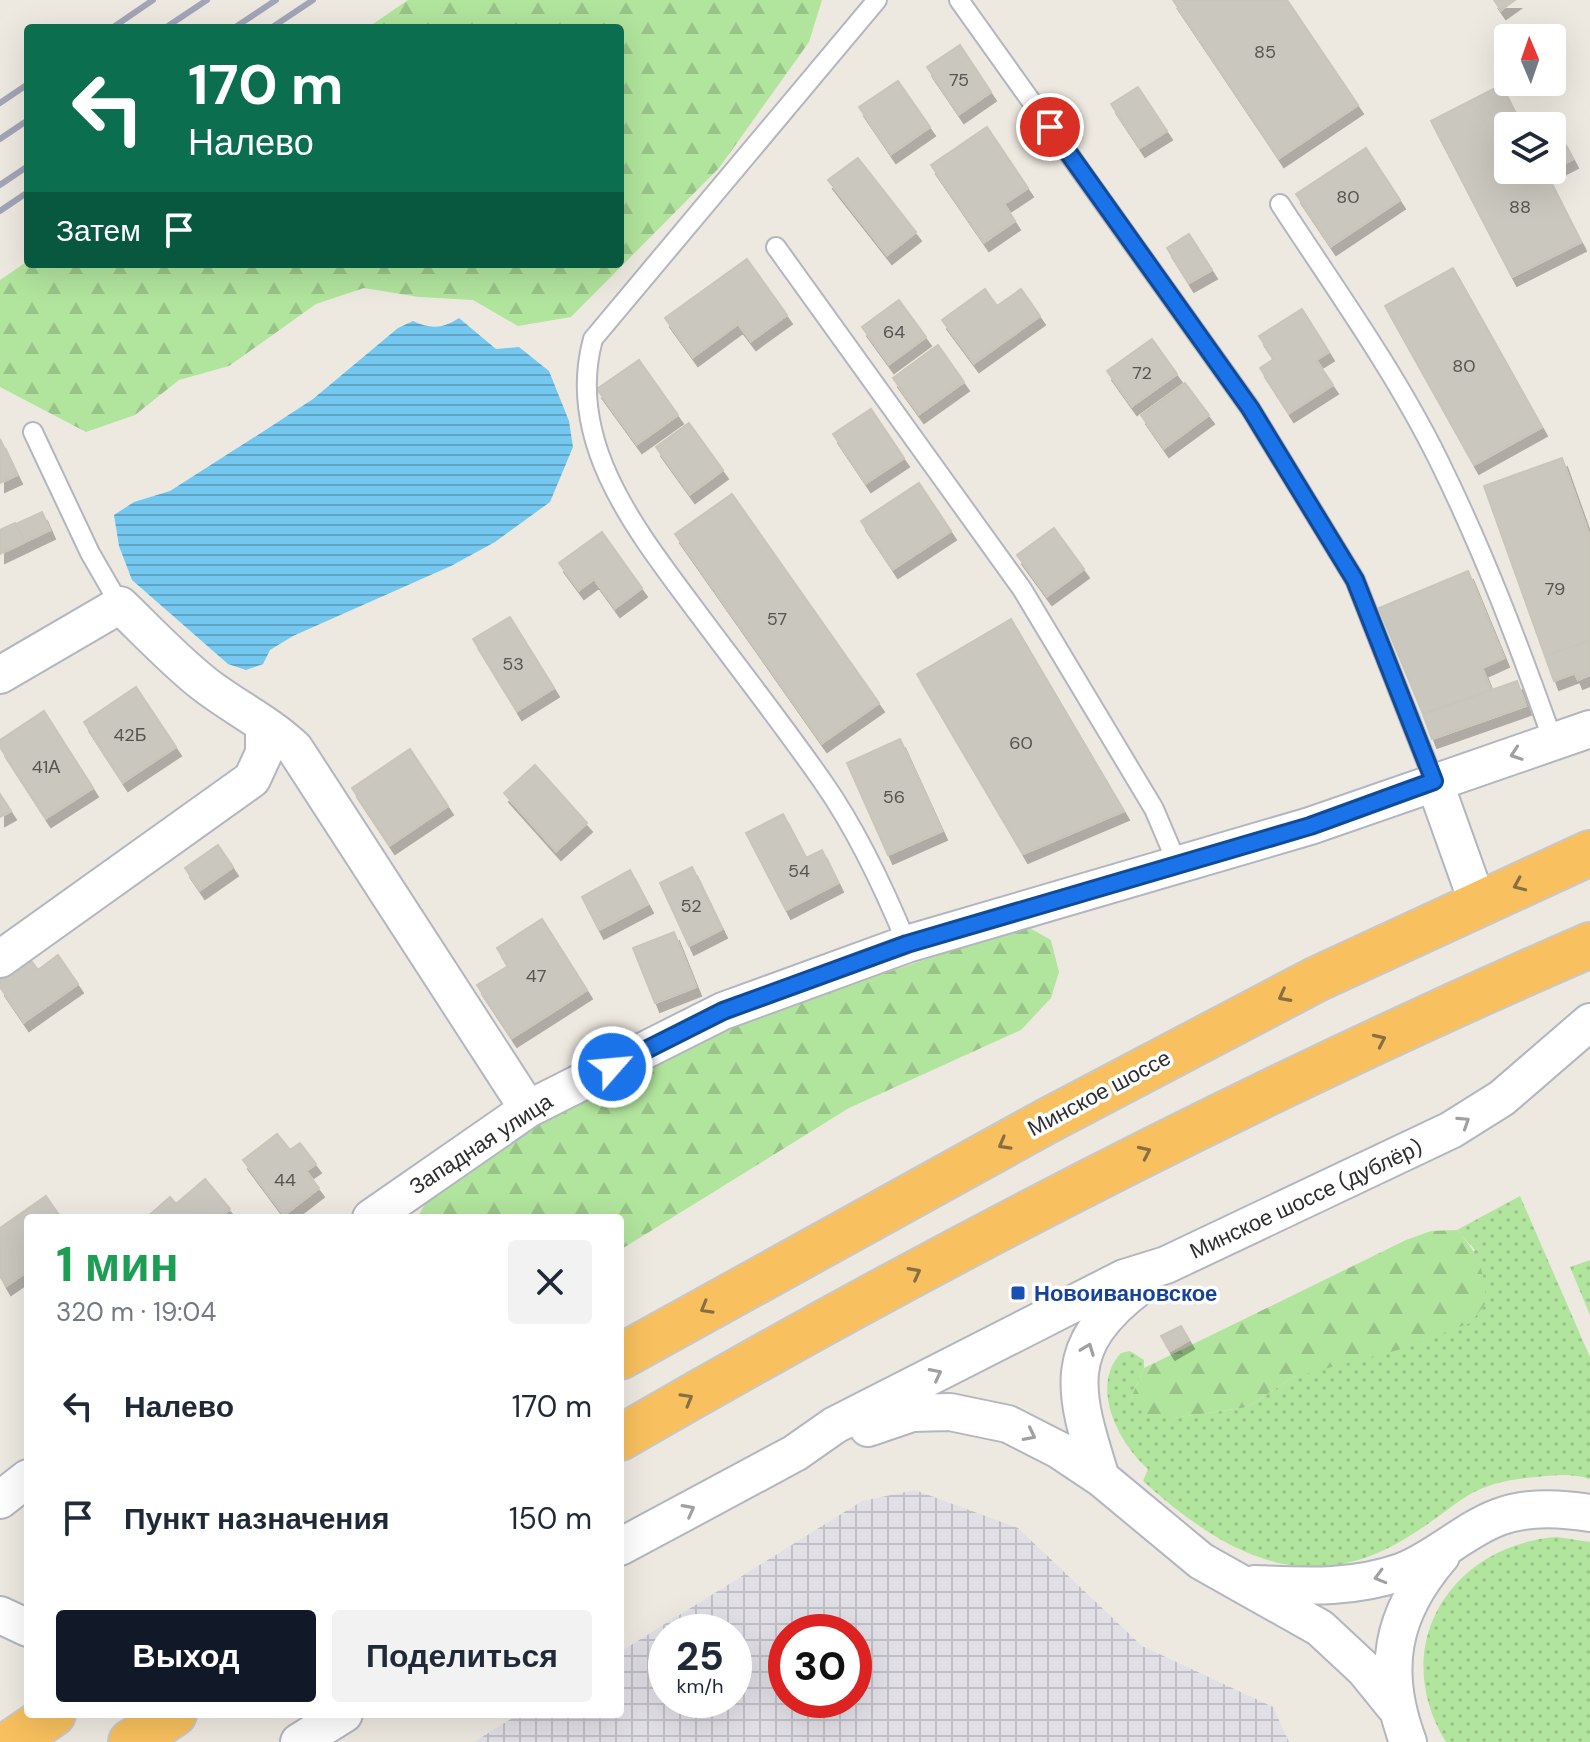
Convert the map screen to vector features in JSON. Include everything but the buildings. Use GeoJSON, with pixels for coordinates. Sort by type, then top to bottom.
{"type":"FeatureCollection","features":[{"type":"Feature","properties":{"kind":"highway","name":"Минское шоссе"},"geometry":{"type":"LineString","coordinates":[[624,1355],[1047,1121],[1317,979],[1590,853]]}},
{"type":"Feature","properties":{"kind":"highway"},"geometry":{"type":"LineString","coordinates":[[624,1436],[809,1329],[1109,1169],[1468,998],[1590,945]]}},
{"type":"Feature","properties":{"kind":"highway"},"geometry":{"type":"LineString","coordinates":[[12,1742],[47,1718]]}},
{"type":"Feature","properties":{"kind":"highway"},"geometry":{"type":"LineString","coordinates":[[131,1742],[168,1718]]}},
{"type":"Feature","properties":{"kind":"street"},"geometry":{"type":"LineString","coordinates":[[0,675],[120,605],[201,682],[264,727],[279,734],[295,749],[528,1109]]}},
{"type":"Feature","properties":{"kind":"street"},"geometry":{"type":"LineString","coordinates":[[0,959],[252,779],[264,753],[264,727]]}},
{"type":"Feature","properties":{"kind":"street","name":"Западная улица"},"geometry":{"type":"LineString","coordinates":[[377,1214],[528,1109],[723,1011],[907,944],[1310,826],[1590,729]]}},
{"type":"Feature","properties":{"kind":"street"},"geometry":{"type":"LineString","coordinates":[[1434,781],[1478,904]]}},
{"type":"Feature","properties":{"kind":"street","name":"Минское шоссе (дублёр)"},"geometry":{"type":"LineString","coordinates":[[624,1545],[795,1453],[835,1425],[1124,1278],[1166,1265],[1451,1130],[1514,1088],[1590,1022]]}},
{"type":"Feature","properties":{"kind":"street"},"geometry":{"type":"LineString","coordinates":[[1101,1478],[1077,1388],[1086,1349],[1107,1311],[1166,1265]]}},
{"type":"Feature","properties":{"kind":"street"},"geometry":{"type":"LineString","coordinates":[[795,1453],[912,1413],[950,1412],[1008,1424],[1059,1450],[1101,1478],[1201,1561],[1320,1628],[1364,1669],[1394,1706],[1408,1742]]}},
{"type":"Feature","properties":{"kind":"street"},"geometry":{"type":"LineString","coordinates":[[0,1500],[24,1481]]}},
{"type":"Feature","properties":{"kind":"street"},"geometry":{"type":"LineString","coordinates":[[1245,1584],[1320,1588],[1361,1583],[1404,1571],[1498,1517],[1553,1507],[1590,1513]]}},
{"type":"Feature","properties":{"kind":"street"},"geometry":{"type":"LineString","coordinates":[[1394,1706],[1392,1653],[1415,1587],[1451,1545]]}},
{"type":"Feature","properties":{"kind":"street"},"geometry":{"type":"LineString","coordinates":[[0,1615],[24,1626]]}},
{"type":"Feature","properties":{"kind":"street"},"geometry":{"type":"LineString","coordinates":[[299,1742],[338,1718]]}},
{"type":"Feature","properties":{"kind":"lane"},"geometry":{"type":"LineString","coordinates":[[877,0],[593,339],[586,365],[585,391],[604,470],[636,530],[824,784],[882,883],[907,944]]}},
{"type":"Feature","properties":{"kind":"lane"},"geometry":{"type":"LineString","coordinates":[[959,0],[1250,408],[1299,487],[1369,610],[1434,781]]}},
{"type":"Feature","properties":{"kind":"lane"},"geometry":{"type":"LineString","coordinates":[[1280,204],[1373,348],[1437,457],[1507,612],[1553,741]]}},
{"type":"Feature","properties":{"kind":"lane"},"geometry":{"type":"LineString","coordinates":[[776,247],[1022,589],[1154,809],[1177,863]]}},
{"type":"Feature","properties":{"kind":"lane"},"geometry":{"type":"LineString","coordinates":[[33,432],[90,553],[120,605]]}},
{"type":"Feature","properties":{"kind":"shaded area"},"geometry":{"type":"Polygon","coordinates":[[[915,1490],[1018,1528],[1142,1646],[1273,1707],[1289,1742],[474,1742],[513,1718],[624,1718],[624,1650],[648,1635],[648,1718],[752,1718],[752,1614],[681,1614],[862,1501],[915,1490]]]}},
{"type":"Feature","properties":{"kind":"green space"},"geometry":{"type":"Polygon","coordinates":[[[408,0],[822,0],[809,42],[719,168],[624,264],[624,24],[373,24],[408,0]]]}},
{"type":"Feature","properties":{"kind":"green space"},"geometry":{"type":"Polygon","coordinates":[[[24,264],[24,268],[620,268],[571,317],[518,326],[473,300],[419,297],[364,288],[316,304],[229,366],[179,380],[135,415],[86,432],[0,387],[0,280],[24,264]]]}},
{"type":"Feature","properties":{"kind":"green space"},"geometry":{"type":"Polygon","coordinates":[[[1026,926],[1051,940],[1059,972],[1051,998],[1021,1030],[849,1108],[624,1248],[624,1214],[419,1214],[428,1199],[544,1119],[741,1021],[1026,926]]]}},
{"type":"Feature","properties":{"kind":"green space"},"geometry":{"type":"Polygon","coordinates":[[[1520,1196],[1590,1357],[1590,1479],[1556,1475],[1495,1484],[1468,1496],[1411,1535],[1374,1555],[1338,1565],[1303,1566],[1270,1560],[1237,1548],[1205,1530],[1143,1481],[1148,1469],[1118,1430],[1108,1398],[1112,1367],[1121,1353],[1130,1351],[1144,1360],[1144,1368],[1131,1398],[1173,1418],[1248,1407],[1293,1377],[1319,1369],[1475,1250],[1457,1230],[1520,1196]]]}},
{"type":"Feature","properties":{"kind":"green space"},"geometry":{"type":"Polygon","coordinates":[[[1457,1230],[1475,1255],[1484,1281],[1486,1303],[1470,1323],[1398,1350],[1293,1377],[1248,1407],[1173,1418],[1147,1418],[1131,1398],[1144,1368],[1406,1240],[1431,1231],[1457,1230]]]}},
{"type":"Feature","properties":{"kind":"green space"},"geometry":{"type":"Polygon","coordinates":[[[1590,1260],[1590,1315],[1570,1267],[1590,1260]]]}},
{"type":"Feature","properties":{"kind":"green space"},"geometry":{"type":"Polygon","coordinates":[[[1557,1537],[1590,1542],[1590,1742],[1446,1742],[1429,1706],[1424,1671],[1427,1637],[1440,1606],[1460,1580],[1487,1559],[1519,1544],[1557,1537]]]}},
{"type":"Feature","properties":{"kind":"water"},"geometry":{"type":"Polygon","coordinates":[[[459,318],[496,349],[519,347],[549,371],[569,421],[573,447],[550,502],[495,542],[451,566],[293,636],[270,650],[263,664],[246,670],[228,664],[132,580],[119,546],[114,515],[134,502],[170,491],[313,399],[398,328],[413,321],[442,326],[459,318]]]}},
{"type":"Feature","properties":{"kind":"railway"},"geometry":{"type":"LineString","coordinates":[[118,24],[153,0]]}},
{"type":"Feature","properties":{"kind":"railway"},"geometry":{"type":"LineString","coordinates":[[171,24],[207,0]]}},
{"type":"Feature","properties":{"kind":"railway"},"geometry":{"type":"LineString","coordinates":[[240,24],[276,0]]}},
{"type":"Feature","properties":{"kind":"railway"},"geometry":{"type":"LineString","coordinates":[[277,24],[313,0]]}},
{"type":"Feature","properties":{"kind":"railway"},"geometry":{"type":"LineString","coordinates":[[0,103],[24,87]]}},
{"type":"Feature","properties":{"kind":"railway"},"geometry":{"type":"LineString","coordinates":[[0,139],[24,123]]}},
{"type":"Feature","properties":{"kind":"railway"},"geometry":{"type":"LineString","coordinates":[[0,185],[24,169]]}},
{"type":"Feature","properties":{"kind":"railway"},"geometry":{"type":"LineString","coordinates":[[0,211],[24,195]]}},
{"type":"Feature","properties":{"kind":"place","name":"Новоивановское"},"geometry":{"type":"Point","coordinates":[1018,1293]}},
{"type":"Feature","properties":{"kind":"route"},"geometry":{"type":"LineString","coordinates":[[612,1067],[723,1011],[907,944],[1310,826],[1434,781],[1355,580],[1250,408],[1050,127]]}}]}
